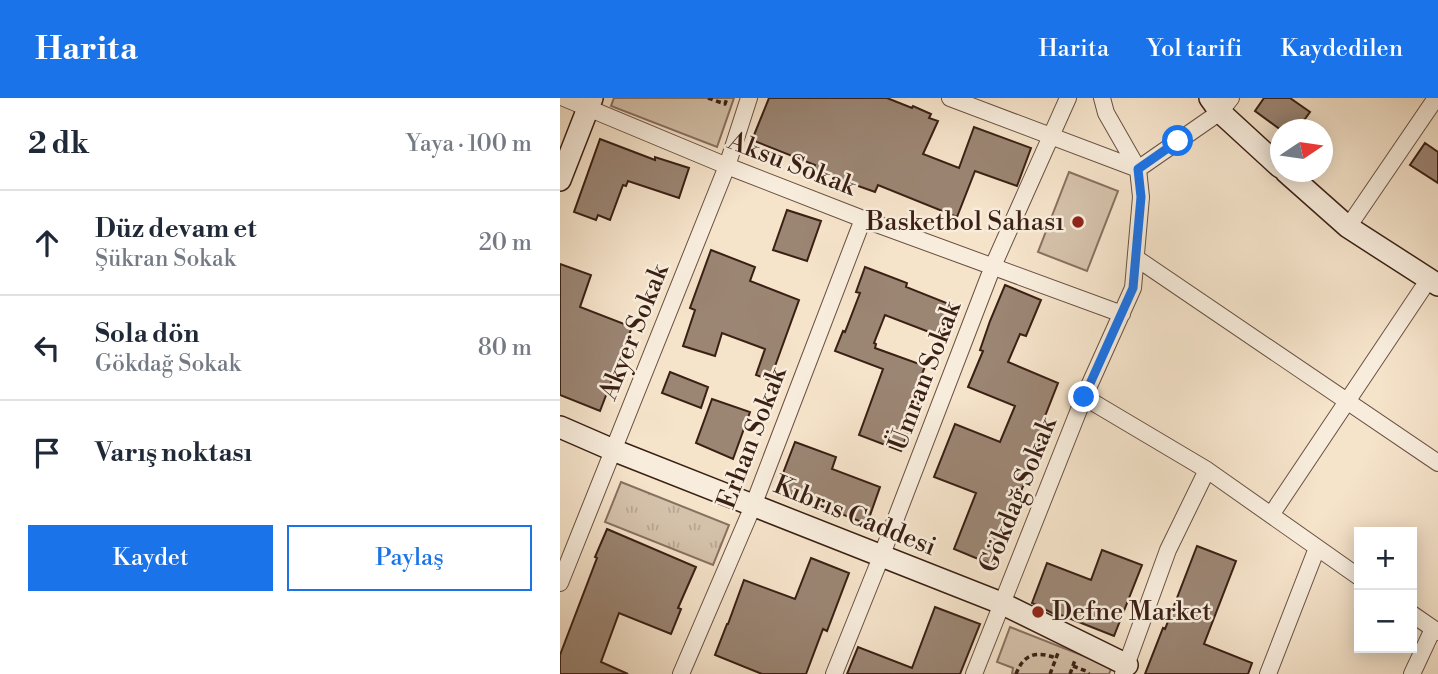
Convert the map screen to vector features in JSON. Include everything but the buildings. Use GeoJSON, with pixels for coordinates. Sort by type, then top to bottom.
{"type":"FeatureCollection","features":[{"type":"Feature","properties":{"kind":"street","name":"Aksu Sokak"},"geometry":{"type":"LineString","coordinates":[[564,98],[591,103],[727,166],[1122,314]]}},
{"type":"Feature","properties":{"kind":"street","name":"Akyer Sokak"},"geometry":{"type":"LineString","coordinates":[[560,583],[727,166],[749,98]]}},
{"type":"Feature","properties":{"kind":"street"},"geometry":{"type":"LineString","coordinates":[[950,98],[1138,169],[1220,103],[1270,156]]}},
{"type":"Feature","properties":{"kind":"street","name":"Ümran Sokak"},"geometry":{"type":"LineString","coordinates":[[834,674],[993,265],[1068,98]]}},
{"type":"Feature","properties":{"kind":"street","name":"Gökdağ Sokak"},"geometry":{"type":"LineString","coordinates":[[974,674],[1084,397],[1133,288],[1141,197],[1138,169],[1106,113],[1102,98]]}},
{"type":"Feature","properties":{"kind":"street"},"geometry":{"type":"LineString","coordinates":[[1348,227],[1436,98]]}},
{"type":"Feature","properties":{"kind":"street"},"geometry":{"type":"LineString","coordinates":[[560,180],[591,103]]}},
{"type":"Feature","properties":{"kind":"street"},"geometry":{"type":"LineString","coordinates":[[1271,515],[1347,401],[1433,282],[1348,227],[1297,182]]}},
{"type":"Feature","properties":{"kind":"street","name":"Erhan Sokak"},"geometry":{"type":"LineString","coordinates":[[681,674],[753,506],[863,219]]}},
{"type":"Feature","properties":{"kind":"street"},"geometry":{"type":"LineString","coordinates":[[1136,258],[1438,463]]}},
{"type":"Feature","properties":{"kind":"street"},"geometry":{"type":"LineString","coordinates":[[1084,397],[1207,470],[1354,574]]}},
{"type":"Feature","properties":{"kind":"street","name":"Kıbrıs Caddesi"},"geometry":{"type":"LineString","coordinates":[[560,426],[613,450],[1001,603],[1125,669]]}},
{"type":"Feature","properties":{"kind":"street"},"geometry":{"type":"LineString","coordinates":[[1125,669],[1168,550],[1207,470]]}},
{"type":"Feature","properties":{"kind":"street"},"geometry":{"type":"LineString","coordinates":[[1268,674],[1317,548]]}},
{"type":"Feature","properties":{"kind":"street"},"geometry":{"type":"LineString","coordinates":[[1412,673],[1435,630],[1417,617]]}},
{"type":"Feature","properties":{"kind":"path"},"geometry":{"type":"LineString","coordinates":[[708,98],[725,104],[727,98]]}},
{"type":"Feature","properties":{"kind":"path"},"geometry":{"type":"LineString","coordinates":[[1050,674],[1059,651],[1076,658],[1070,674]]}},
{"type":"Feature","properties":{"kind":"path"},"geometry":{"type":"LineString","coordinates":[[1016,674],[1023,661],[1036,654],[1042,653],[1056,658]]}},
{"type":"Feature","properties":{"kind":"path"},"geometry":{"type":"LineString","coordinates":[[1073,666],[1089,674]]}},
{"type":"Feature","properties":{"kind":"green space"},"geometry":{"type":"Polygon","coordinates":[[[614,98],[734,98],[717,147],[611,106],[614,98]]]}},
{"type":"Feature","properties":{"kind":"green space","name":"Basketbol Sahası"},"geometry":{"type":"Polygon","coordinates":[[[1069,172],[1118,191],[1087,271],[1038,252],[1069,172]]]}},
{"type":"Feature","properties":{"kind":"green space"},"geometry":{"type":"Polygon","coordinates":[[[621,482],[729,525],[713,565],[605,522],[621,482]]]}},
{"type":"Feature","properties":{"kind":"green space"},"geometry":{"type":"Polygon","coordinates":[[[1010,627],[1112,667],[1109,674],[1012,674],[1013,668],[997,662],[1010,627]]]}},
{"type":"Feature","properties":{"kind":"place","name":"Basketbol Sahası"},"geometry":{"type":"Point","coordinates":[1078,222]}},
{"type":"Feature","properties":{"kind":"place","name":"Defne Market"},"geometry":{"type":"Point","coordinates":[1038,612]}},
{"type":"Feature","properties":{"kind":"route"},"geometry":{"type":"LineString","coordinates":[[1084,397],[1133,288],[1141,197],[1138,169],[1178,141]]}}]}
